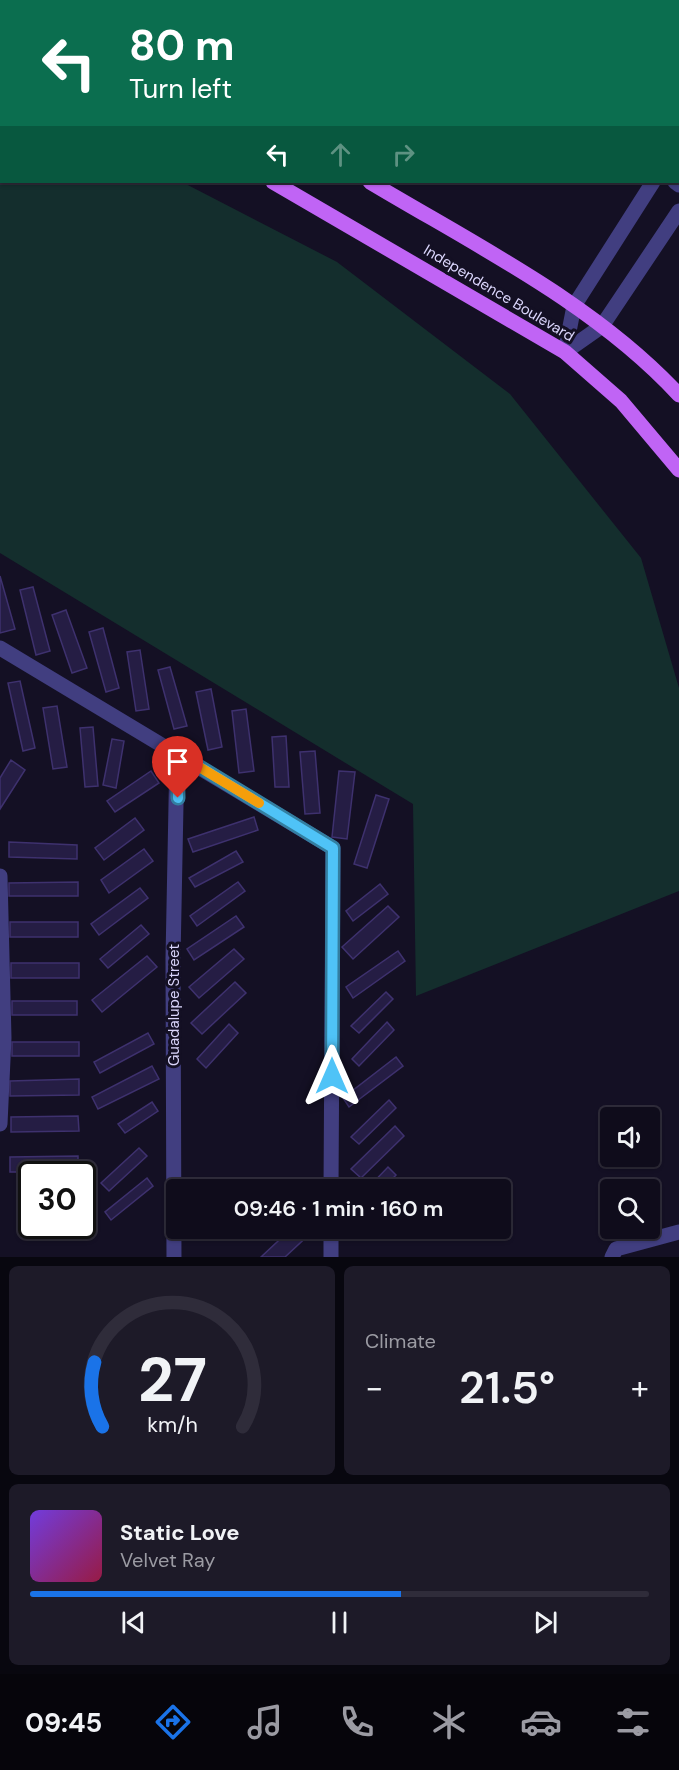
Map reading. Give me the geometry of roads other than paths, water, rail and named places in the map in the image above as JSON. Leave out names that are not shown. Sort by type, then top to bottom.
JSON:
[{"type":"main road","name":"Independence Boulevard","points":[[275,183],[565,352],[621,401],[679,470]]},
{"type":"main road","name":"Independence Boulevard","points":[[372,183],[574,306],[602,326],[662,377],[679,395]]},
{"type":"street","points":[[565,352],[574,306],[652,183]]},
{"type":"street","points":[[565,352],[602,326],[679,212]]},
{"type":"street","points":[[0,648],[333,848],[331,1179]]},
{"type":"street","name":"Guadalupe Street","points":[[174,1257],[173,959],[177,753]]},
{"type":"street","points":[[0,876],[4,1038],[0,1124]]},
{"type":"street","points":[[612,1257],[616,1249],[679,1232]]},
{"type":"street","points":[[331,1239],[331,1257]]}]
